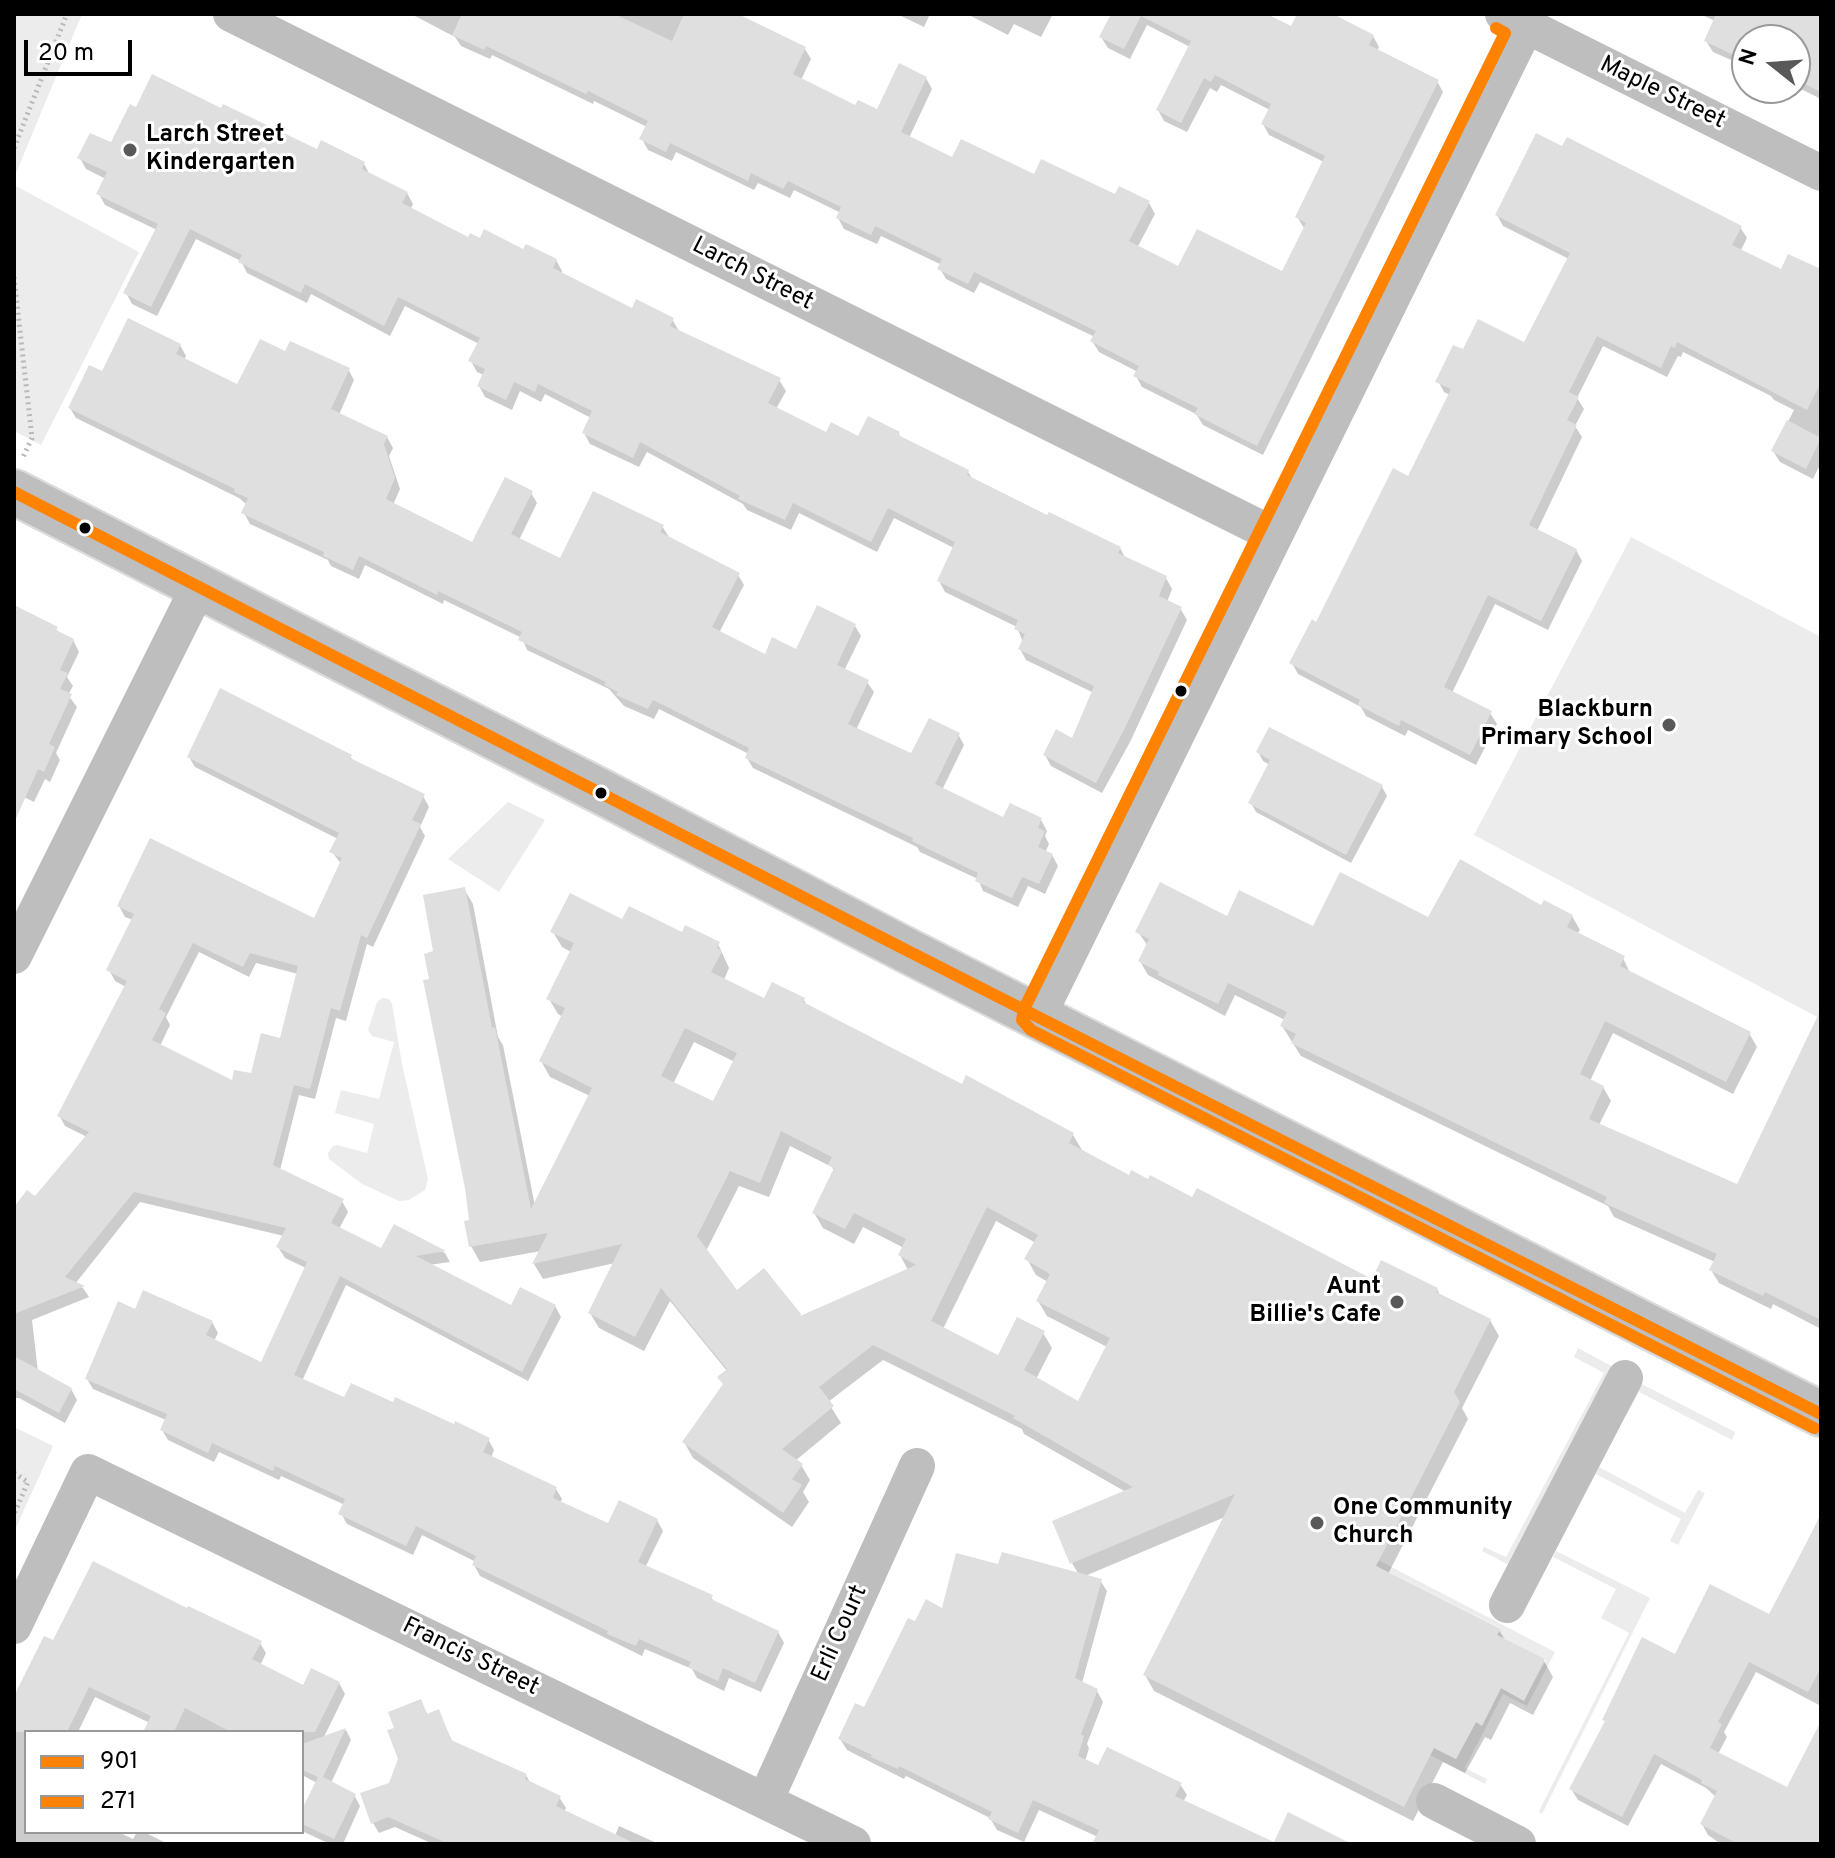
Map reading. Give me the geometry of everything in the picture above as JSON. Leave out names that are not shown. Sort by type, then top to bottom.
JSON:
[{"type":"main road","points":[[17,477],[199,586],[1821,1414]]},
{"type":"street","name":"Larch Street","points":[[231,14],[1274,535]]},
{"type":"street","points":[[1038,1016],[1274,535],[1514,20]]},
{"type":"street","name":"Maple Street","points":[[1514,20],[1821,173]]},
{"type":"street","points":[[14,956],[199,586]]},
{"type":"street","points":[[1507,1605],[1625,1378]]},
{"type":"street","name":"Erli Court","points":[[765,1801],[917,1466]]},
{"type":"street","name":"Francis Street","points":[[14,1626],[88,1472],[853,1844]]},
{"type":"street","points":[[1434,1801],[1518,1844]]},
{"type":"path","points":[[14,148],[67,14]]},
{"type":"path","points":[[14,277],[32,438],[17,477]]},
{"type":"path","points":[[14,1473],[28,1482],[14,1514]]},
{"type":"shaded area","points":[[14,14],[82,14],[14,178]]},
{"type":"shaded area","points":[[14,185],[139,252],[41,445],[14,431]]},
{"type":"shaded area","name":"Blackburn Primary School","points":[[1631,537],[1821,637],[1821,1019],[1474,835]]},
{"type":"shaded area","points":[[508,802],[545,820],[499,892],[448,859]]},
{"type":"shaded area","points":[[382,998],[389,999],[392,1004],[428,1179],[425,1190],[409,1200],[399,1201],[362,1184],[329,1159],[328,1153],[337,1145],[367,1153],[374,1124],[335,1113],[341,1090],[379,1099],[394,1042],[372,1036],[368,1030],[377,1002]]},
{"type":"shaded area","points":[[1578,1348],[1615,1368],[1513,1567],[1482,1551],[1484,1547],[1506,1557],[1604,1373],[1574,1357]]},
{"type":"shaded area","points":[[1632,1379],[1735,1432],[1732,1440],[1639,1392],[1627,1414],[1622,1411]]},
{"type":"shaded area","points":[[14,1427],[53,1446],[14,1532]]},
{"type":"shaded area","points":[[1599,1467],[1685,1513],[1698,1490],[1705,1493],[1678,1545],[1670,1541],[1681,1519],[1596,1474]]},
{"type":"shaded area","points":[[1556,1551],[1650,1598],[1542,1814],[1539,1812],[1541,1807],[1629,1633],[1601,1618],[1616,1589],[1553,1557]]},
{"type":"shaded area","points":[[1376,1559],[1555,1652],[1527,1706],[1503,1694],[1465,1768],[1487,1779],[1485,1784],[1430,1755],[1434,1748],[1456,1759],[1476,1722],[1482,1725],[1501,1688],[1524,1700],[1546,1660],[1497,1635],[1500,1628],[1368,1562]]},
{"type":"building","points":[[462,14],[614,14],[672,41],[684,14],[738,14],[806,47],[793,74],[855,105],[858,100],[877,109],[899,63],[927,77],[901,132],[952,157],[961,139],[1034,174],[1041,159],[1115,194],[1119,186],[1150,201],[1129,241],[1178,266],[1197,229],[1282,271],[1306,223],[1295,217],[1325,156],[1261,124],[1271,104],[1215,75],[1211,82],[1204,78],[1181,123],[1156,110],[1191,41],[1141,16],[1124,49],[1099,37],[1111,14],[1267,14],[1291,26],[1297,14],[1333,14],[1374,35],[1369,45],[1439,80],[1257,446],[1194,414],[1198,408],[1133,376],[1139,366],[1090,341],[1096,331],[974,272],[968,284],[937,269],[942,259],[875,226],[871,235],[836,218],[841,207],[788,181],[783,189],[751,173],[748,181],[670,143],[666,152],[639,139],[648,121],[486,46],[484,50],[452,35]]},
{"type":"building","points":[[1716,14],[1821,14],[1821,92],[1811,87],[1811,24],[1731,24],[1731,54],[1704,41]]},
{"type":"building","points":[[152,74],[221,108],[223,104],[317,149],[321,140],[365,162],[362,169],[408,192],[402,203],[468,237],[470,233],[480,238],[484,229],[523,249],[526,244],[557,259],[553,268],[632,308],[636,299],[674,318],[670,326],[781,378],[768,403],[826,432],[831,422],[858,436],[868,416],[900,432],[898,435],[969,470],[967,475],[1121,547],[1118,553],[1167,576],[1159,596],[1182,607],[1096,783],[1043,755],[1056,729],[1072,738],[1094,686],[1018,649],[1025,634],[1014,629],[1018,620],[937,581],[955,542],[888,508],[871,542],[793,503],[785,520],[738,499],[740,496],[640,442],[633,458],[582,433],[592,411],[538,384],[535,392],[514,382],[506,400],[477,386],[485,369],[468,361],[480,338],[398,297],[384,326],[305,284],[301,293],[238,262],[242,255],[190,229],[151,307],[123,293],[158,224],[96,194],[107,172],[77,158],[90,133],[111,142],[130,104],[136,107]]},
{"type":"building","points":[[1536,133],[1562,146],[1567,137],[1742,226],[1732,245],[1781,269],[1788,254],[1821,269],[1821,382],[1807,410],[1677,342],[1675,348],[1671,346],[1661,368],[1597,336],[1569,392],[1579,397],[1567,420],[1577,425],[1529,525],[1577,549],[1541,621],[1488,595],[1444,687],[1492,711],[1470,755],[1401,720],[1399,726],[1358,705],[1360,700],[1289,663],[1312,619],[1316,622],[1393,468],[1408,476],[1451,389],[1435,382],[1453,345],[1463,349],[1478,319],[1524,342],[1570,253],[1495,215]]},
{"type":"building","points":[[128,318],[181,344],[176,354],[237,384],[260,339],[285,351],[290,341],[350,368],[331,409],[388,436],[384,444],[395,478],[386,499],[472,542],[505,477],[533,491],[511,534],[560,558],[593,491],[664,525],[660,532],[740,573],[712,627],[765,654],[772,637],[796,649],[817,605],[856,624],[837,665],[869,680],[848,724],[911,753],[929,718],[960,733],[935,784],[1003,817],[1010,803],[1042,818],[1038,828],[1045,831],[1038,847],[1053,854],[1039,884],[1022,877],[1012,898],[975,881],[978,873],[912,841],[913,838],[745,758],[749,748],[653,700],[648,709],[616,695],[618,692],[604,685],[606,682],[518,640],[522,632],[438,591],[437,595],[359,556],[353,570],[323,556],[324,552],[241,513],[248,498],[234,492],[235,489],[68,408],[89,365],[102,371]]},
{"type":"building","points":[[1787,420],[1821,438],[1806,469],[1771,451]]},
{"type":"building","points":[[14,605],[58,627],[56,630],[74,639],[60,670],[68,673],[60,689],[72,694],[49,744],[55,747],[44,772],[38,769],[14,823]]},
{"type":"building","points":[[220,688],[352,755],[350,758],[425,794],[412,820],[421,824],[367,938],[361,935],[340,1011],[331,1008],[310,1089],[294,1085],[273,1165],[344,1199],[331,1223],[381,1248],[394,1224],[446,1251],[416,1256],[511,1305],[520,1287],[556,1305],[522,1372],[340,1276],[294,1375],[344,1397],[351,1383],[393,1402],[395,1397],[454,1424],[455,1421],[490,1438],[483,1452],[557,1487],[553,1498],[608,1523],[619,1500],[658,1519],[638,1562],[713,1595],[711,1599],[779,1631],[755,1683],[723,1668],[718,1681],[688,1667],[691,1662],[639,1639],[636,1646],[607,1634],[608,1631],[472,1565],[476,1556],[416,1526],[406,1546],[338,1514],[345,1499],[275,1466],[273,1471],[212,1443],[208,1453],[160,1430],[167,1414],[85,1379],[118,1301],[135,1309],[143,1290],[213,1321],[206,1335],[261,1362],[307,1262],[276,1247],[286,1228],[134,1192],[65,1277],[85,1286],[14,1314],[14,1207],[27,1190],[35,1196],[89,1132],[57,1116],[127,981],[106,970],[134,914],[117,906],[150,838],[314,918],[342,858],[329,852],[339,833],[187,757]],"holes":[[[193,943],[243,967],[250,953],[298,966],[280,1038],[261,1033],[251,1073],[234,1070],[232,1080],[152,1040],[166,1013],[159,1009]]]},
{"type":"building","points":[[1269,727],[1383,785],[1346,855],[1248,803],[1270,760],[1256,752]]},
{"type":"building","points":[[1460,859],[1541,905],[1544,900],[1573,915],[1567,927],[1625,956],[1620,966],[1751,1032],[1726,1082],[1605,1021],[1580,1074],[1604,1086],[1589,1119],[1737,1184],[1821,1009],[1821,1320],[1765,1292],[1763,1296],[1709,1270],[1717,1254],[1604,1203],[1607,1197],[1291,1043],[1296,1034],[1280,1026],[1287,1012],[1228,983],[1218,1004],[1158,975],[1159,972],[1138,961],[1149,939],[1135,932],[1160,882],[1227,916],[1239,890],[1313,926],[1340,872],[1428,917]]},
{"type":"building","points":[[465,887],[531,1209],[592,1088],[539,1061],[565,1008],[546,999],[574,943],[550,932],[570,893],[622,919],[629,906],[682,932],[685,925],[720,942],[717,948],[722,951],[711,972],[764,998],[772,982],[805,998],[803,1002],[962,1084],[966,1075],[1074,1133],[1069,1143],[1129,1175],[1131,1170],[1148,1179],[1150,1175],[1192,1197],[1197,1188],[1372,1279],[1381,1260],[1491,1319],[1454,1392],[1460,1402],[1376,1566],[1501,1629],[1497,1635],[1545,1659],[1524,1701],[1501,1688],[1482,1726],[1476,1722],[1456,1759],[1434,1748],[1404,1807],[1143,1675],[1235,1494],[1070,1564],[1052,1521],[1133,1487],[1013,1418],[1015,1416],[873,1345],[819,1387],[834,1406],[782,1449],[803,1464],[792,1479],[802,1485],[783,1513],[682,1442],[723,1384],[717,1377],[727,1369],[661,1288],[635,1337],[588,1313],[622,1244],[532,1264],[548,1233],[469,1247],[464,1221],[469,1220],[465,1188],[423,980],[429,979],[424,954],[433,951],[423,895]],"holes":[[[685,1028],[737,1053],[713,1101],[661,1076]],[[781,1131],[832,1157],[828,1165],[834,1168],[812,1213],[845,1229],[854,1213],[906,1239],[898,1255],[916,1265],[800,1316],[764,1268],[737,1290],[697,1236],[730,1171],[760,1183]],[[987,1207],[1038,1235],[1024,1259],[1050,1274],[1036,1301],[1110,1338],[1078,1401],[1024,1370],[1045,1331],[1017,1317],[998,1355],[931,1321]]]},
{"type":"building","points":[[14,1356],[72,1388],[59,1413],[14,1389]]},
{"type":"building","points":[[1821,1515],[1821,1668],[1808,1692],[1749,1662],[1718,1722],[1722,1724],[1710,1748],[1787,1787],[1821,1721],[1821,1844],[1738,1844],[1700,1824],[1717,1791],[1654,1754],[1622,1817],[1569,1789],[1605,1721],[1602,1720],[1642,1637],[1675,1654],[1710,1584],[1769,1614]]},
{"type":"building","points":[[1002,1552],[1102,1579],[1075,1678],[1098,1689],[1081,1734],[1084,1736],[1078,1756],[1098,1765],[1107,1747],[1182,1783],[1175,1796],[1274,1842],[1288,1812],[1352,1844],[1092,1844],[1099,1830],[1033,1800],[1018,1833],[988,1819],[992,1812],[838,1739],[855,1703],[864,1707],[908,1618],[915,1621],[926,1599],[942,1608],[956,1553],[998,1564]]},
{"type":"building","points":[[93,1561],[262,1641],[252,1659],[303,1685],[311,1668],[340,1682],[315,1732],[227,1730],[185,1708],[175,1730],[144,1730],[151,1716],[89,1687],[68,1730],[14,1732],[14,1696],[44,1636],[53,1640]]},
{"type":"building","points":[[421,1699],[427,1714],[439,1709],[451,1740],[527,1774],[525,1779],[561,1796],[556,1806],[636,1844],[449,1844],[388,1817],[371,1824],[360,1793],[389,1783],[398,1759],[387,1730],[394,1728],[388,1712]]},
{"type":"building","points":[[346,1728],[323,1777],[356,1794],[334,1839],[304,1825],[304,1805],[318,1777],[304,1771],[304,1743]]},
{"type":"transit line","name":"271","points":[[1496,28],[1505,33],[1024,1009],[1022,1020],[1031,1030],[1814,1428]]},
{"type":"transit line","name":"901","points":[[14,492],[906,950],[1821,1414]]},
{"type":"place","name":"Larch Street Kindergarten","points":[[130,150]]},
{"type":"place","name":"Blackburn Primary School","points":[[1669,725]]},
{"type":"place","name":"Aunt Billie's Cafe","points":[[1397,1302]]},
{"type":"place","name":"One Community Church","points":[[1317,1523]]}]
